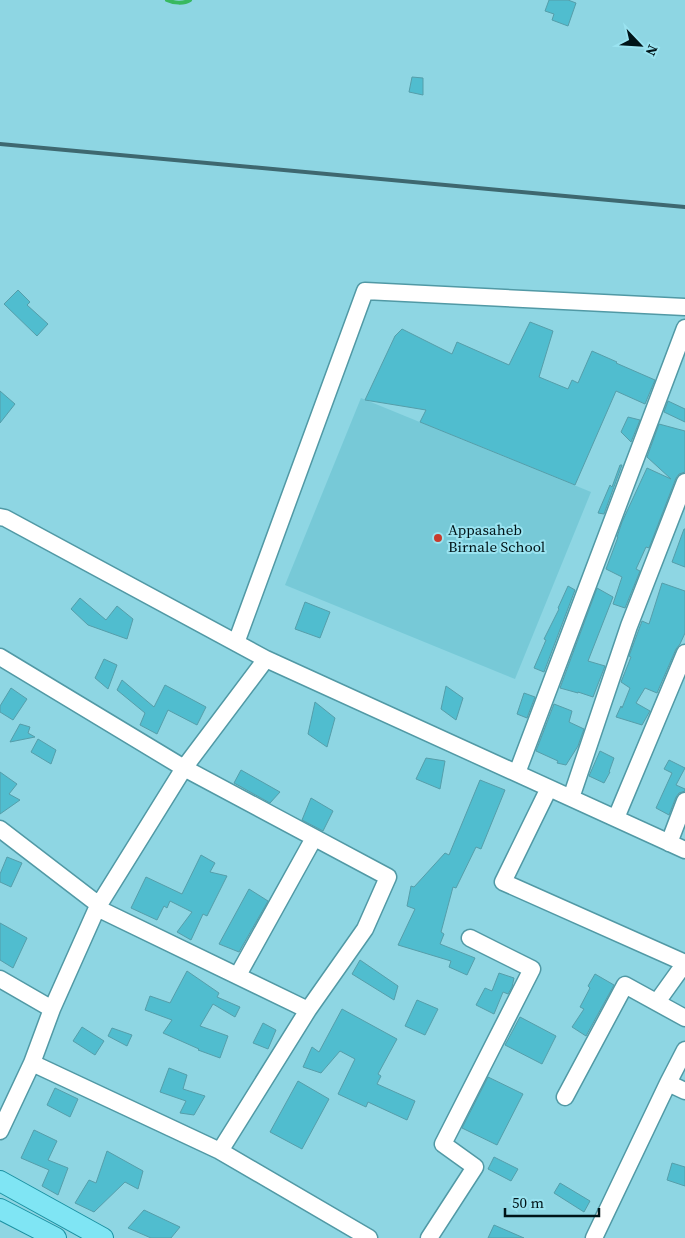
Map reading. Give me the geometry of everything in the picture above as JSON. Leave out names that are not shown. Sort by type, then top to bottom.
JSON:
[{"type":"main road","points":[[0,1181],[103,1238]]},
{"type":"main road","points":[[0,1208],[56,1238]]},
{"type":"street","points":[[236,643],[365,291],[685,308]]},
{"type":"street","points":[[517,773],[685,328]]},
{"type":"street","points":[[571,798],[629,626],[685,482]]},
{"type":"street","points":[[0,517],[266,659],[685,850]]},
{"type":"street","points":[[616,818],[685,653]]},
{"type":"street","points":[[0,657],[184,768],[388,877],[365,929],[308,1010],[220,1152]]},
{"type":"street","points":[[0,1131],[32,1063],[52,1008],[98,906],[184,768],[266,659]]},
{"type":"street","points":[[549,788],[503,882],[685,962],[657,1002]]},
{"type":"street","points":[[669,842],[685,801]]},
{"type":"street","points":[[0,829],[98,906],[308,1010]]},
{"type":"street","points":[[238,975],[314,838]]},
{"type":"street","points":[[429,1238],[475,1166],[443,1144],[532,969],[470,938]]},
{"type":"street","points":[[0,979],[52,1008]]},
{"type":"street","points":[[565,1097],[624,985],[685,1018]]},
{"type":"street","points":[[594,1238],[685,1050]]},
{"type":"street","points":[[32,1063],[220,1152],[369,1238]]},
{"type":"street","points":[[668,1082],[685,1091]]},
{"type":"shaded area","name":"Appasaheb Birnale School","points":[[361,398],[591,492],[515,679],[285,585]]},
{"type":"building","points":[[549,0],[568,0],[576,3],[568,26],[552,20],[554,14],[545,11]]},
{"type":"building","points":[[412,77],[423,78],[423,95],[409,92]]},
{"type":"building","points":[[18,290],[30,302],[27,305],[48,324],[37,336],[4,304]]},
{"type":"building","points":[[530,322],[553,331],[539,377],[568,389],[572,380],[578,383],[592,351],[655,380],[645,404],[616,391],[575,485],[420,422],[426,410],[365,400],[395,336],[402,329],[452,354],[457,342],[509,365]]},
{"type":"building","points":[[0,391],[15,404],[0,423]]},
{"type":"building","points":[[668,401],[685,409],[685,422],[664,412]]},
{"type":"building","points":[[628,417],[640,420],[631,442],[621,432]]},
{"type":"building","points":[[659,424],[685,431],[685,472],[679,474],[676,478],[649,548],[646,547],[636,569],[640,571],[625,608],[613,604],[622,577],[606,569],[622,522],[647,468],[671,479],[647,457]]},
{"type":"building","points":[[620,465],[622,465],[604,514],[598,513],[610,485],[612,487]]},
{"type":"building","points":[[685,529],[685,567],[672,562]]},
{"type":"building","points":[[662,583],[685,591],[685,633],[657,693],[645,688],[636,703],[650,711],[642,725],[616,717],[630,688],[621,682],[631,657],[629,656],[642,621],[649,624]]},
{"type":"building","points":[[568,586],[575,590],[544,672],[534,668],[546,640],[544,639]]},
{"type":"building","points":[[597,588],[613,597],[588,661],[605,666],[593,697],[560,688]]},
{"type":"building","points":[[80,598],[106,620],[117,606],[133,619],[127,639],[88,625],[71,609]]},
{"type":"building","points":[[305,602],[330,612],[320,638],[295,629]]},
{"type":"building","points":[[104,659],[117,665],[108,689],[95,678]]},
{"type":"building","points":[[122,680],[154,707],[165,685],[206,707],[197,725],[168,710],[157,734],[140,725],[145,713],[117,690]]},
{"type":"building","points":[[446,686],[463,698],[456,720],[441,709]]},
{"type":"building","points":[[11,688],[27,699],[13,720],[0,712],[0,706]]},
{"type":"building","points":[[524,693],[535,697],[527,718],[517,714]]},
{"type":"building","points":[[315,702],[335,718],[327,747],[308,734]]},
{"type":"building","points":[[554,704],[572,711],[569,722],[584,729],[578,746],[566,765],[557,763],[558,761],[536,751]]},
{"type":"building","points":[[20,724],[30,727],[28,733],[35,737],[10,742]]},
{"type":"building","points":[[38,739],[56,750],[51,764],[31,752]]},
{"type":"building","points":[[600,751],[614,758],[604,783],[589,776]]},
{"type":"building","points":[[426,758],[445,761],[440,789],[416,779]]},
{"type":"building","points":[[669,760],[685,768],[676,785],[685,789],[685,791],[679,793],[676,797],[669,815],[656,808],[672,773],[664,769]]},
{"type":"building","points":[[241,770],[280,792],[270,803],[234,783]]},
{"type":"building","points":[[0,772],[17,784],[9,794],[20,800],[0,814]]},
{"type":"building","points":[[480,780],[505,790],[481,849],[476,847],[456,888],[453,887],[441,932],[444,934],[440,944],[475,958],[467,975],[449,967],[451,961],[398,945],[415,909],[407,906],[411,886],[414,887],[445,853],[449,855]]},
{"type":"building","points":[[311,798],[333,811],[323,831],[302,820]]},
{"type":"building","points":[[201,855],[215,863],[210,872],[227,876],[207,916],[203,914],[191,940],[177,932],[192,912],[170,901],[167,908],[164,906],[157,920],[131,908],[146,877],[182,894]]},
{"type":"building","points":[[7,857],[22,863],[11,887],[0,882],[0,874]]},
{"type":"building","points":[[249,889],[268,901],[239,952],[219,944]]},
{"type":"building","points":[[0,923],[27,938],[13,968],[0,960]]},
{"type":"building","points":[[360,960],[398,986],[394,1000],[352,974]]},
{"type":"building","points":[[187,971],[219,993],[217,997],[240,1007],[235,1017],[213,1004],[200,1026],[228,1036],[220,1058],[198,1050],[163,1033],[172,1020],[145,1010],[150,996],[170,1003]]},
{"type":"building","points":[[499,973],[514,978],[508,994],[503,992],[494,1014],[476,1005],[485,988],[492,991]]},
{"type":"building","points":[[595,974],[614,985],[586,1036],[572,1027],[584,1009],[580,1007]]},
{"type":"building","points":[[417,1000],[438,1009],[425,1035],[405,1026]]},
{"type":"building","points":[[342,1009],[397,1039],[378,1074],[381,1076],[377,1084],[415,1101],[407,1120],[368,1102],[366,1107],[338,1094],[355,1059],[340,1051],[321,1073],[303,1067],[312,1047],[319,1052]]},
{"type":"building","points":[[520,1017],[556,1036],[542,1064],[505,1045]]},
{"type":"building","points":[[263,1023],[276,1030],[268,1049],[253,1043]]},
{"type":"building","points":[[82,1027],[104,1041],[95,1055],[73,1041]]},
{"type":"building","points":[[112,1028],[132,1035],[127,1046],[108,1036]]},
{"type":"building","points":[[169,1068],[187,1075],[183,1089],[205,1096],[194,1115],[180,1113],[186,1101],[160,1092]]},
{"type":"building","points":[[488,1077],[523,1094],[497,1145],[462,1128]]},
{"type":"building","points":[[298,1081],[329,1099],[302,1149],[270,1132]]},
{"type":"building","points":[[55,1088],[78,1099],[70,1117],[47,1105]]},
{"type":"building","points":[[34,1130],[57,1141],[48,1160],[68,1168],[58,1195],[42,1186],[49,1170],[21,1158]]},
{"type":"building","points":[[107,1151],[143,1171],[138,1189],[125,1182],[94,1212],[75,1203],[89,1180],[96,1183]]},
{"type":"building","points":[[494,1157],[518,1169],[511,1181],[488,1169]]},
{"type":"building","points":[[672,1163],[685,1167],[685,1186],[667,1180]]},
{"type":"building","points":[[560,1183],[590,1201],[584,1212],[554,1193]]},
{"type":"building","points":[[144,1210],[180,1227],[171,1238],[151,1238],[128,1228]]},
{"type":"building","points":[[494,1225],[524,1238],[488,1238]]},
{"type":"waterway","points":[[167,0],[178,3],[190,0]]},
{"type":"railway","points":[[0,144],[685,207]]},
{"type":"place","name":"Appasaheb Birnale School","points":[[438,538]]}]
